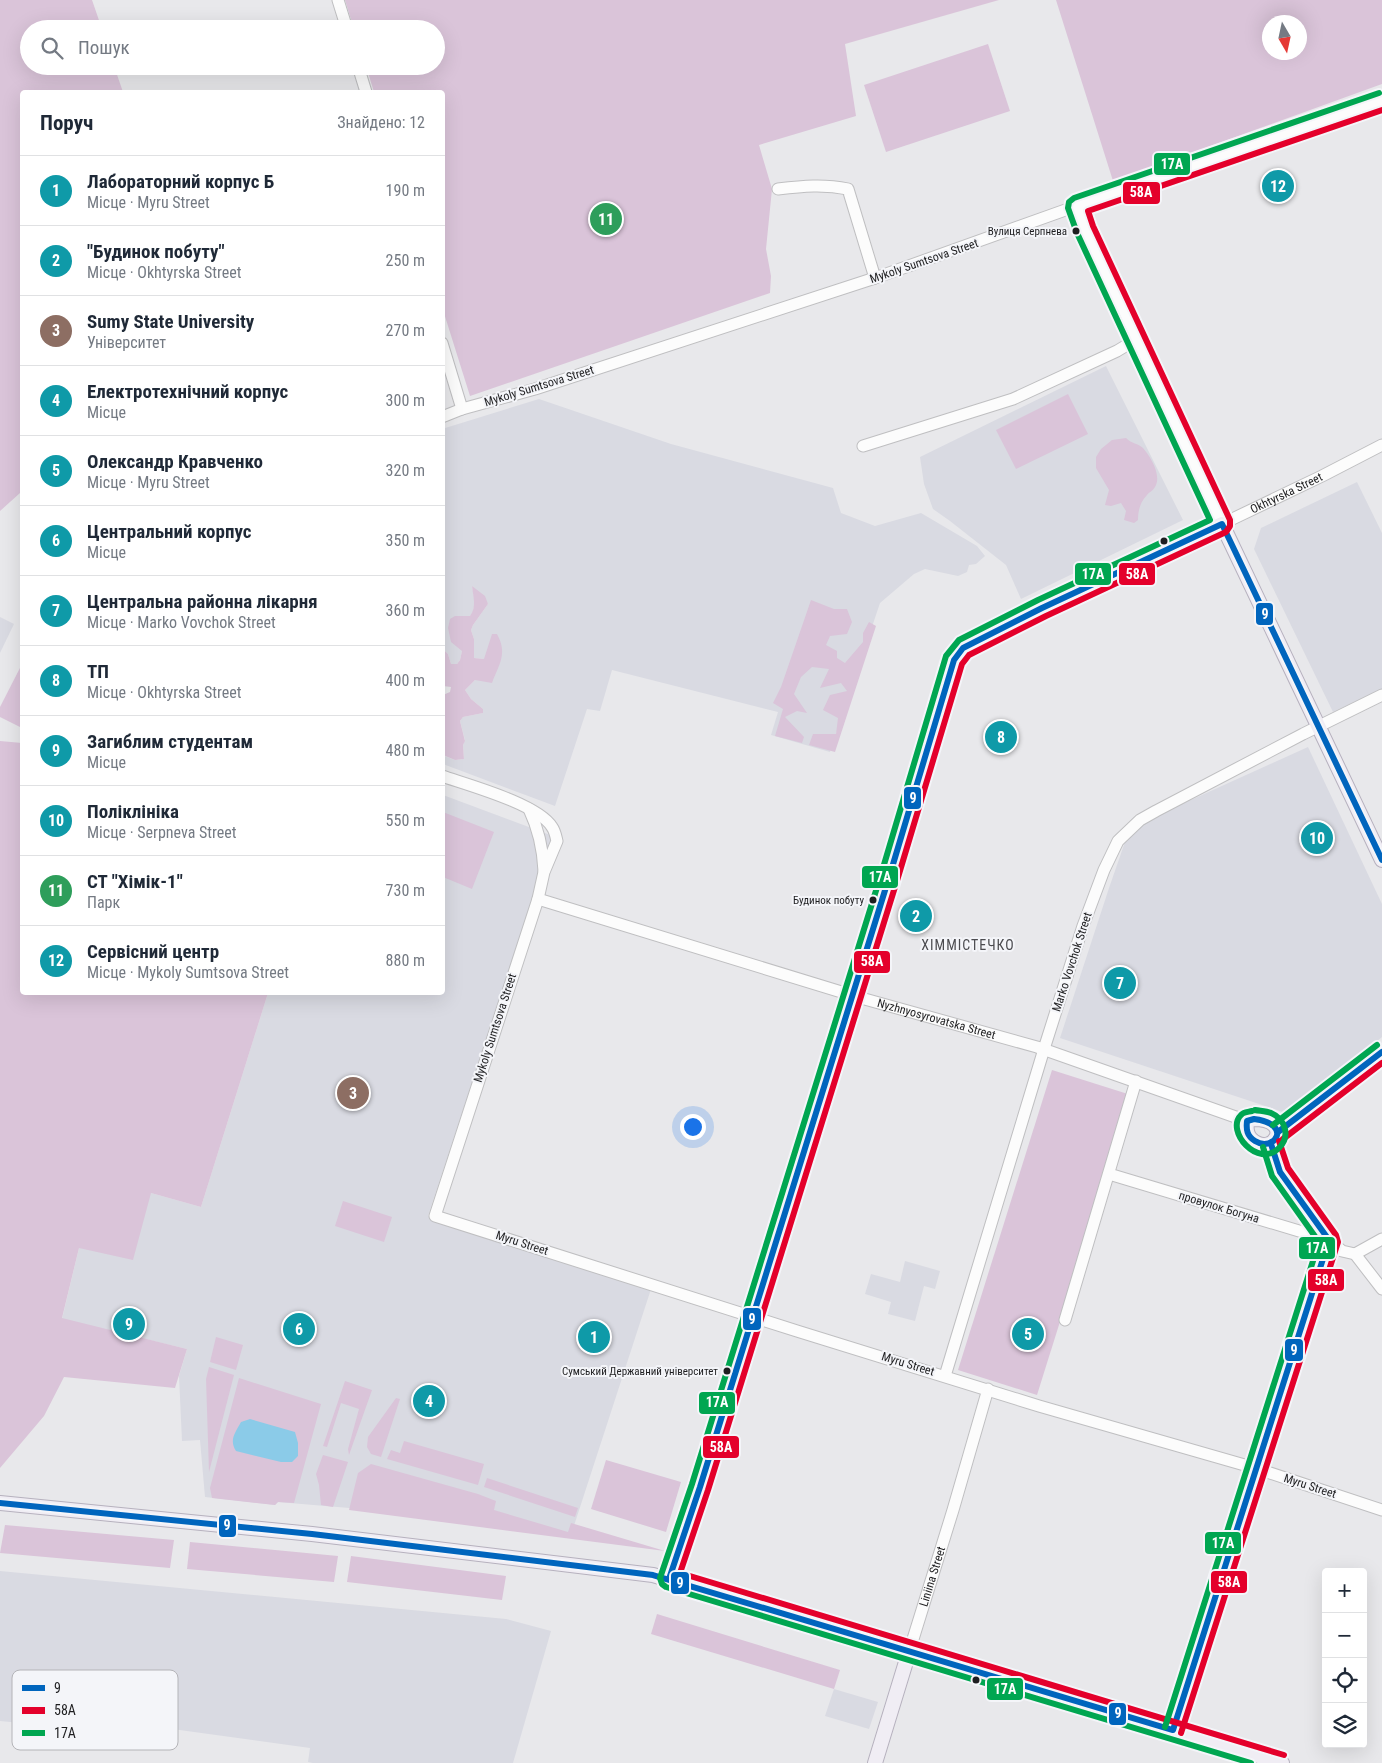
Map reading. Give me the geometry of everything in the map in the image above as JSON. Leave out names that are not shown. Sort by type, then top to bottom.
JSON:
[{"type":"main road","points":[[1222,524],[1382,860]]},
{"type":"main road","name":"Okhtyrska Street","points":[[669,1579],[700,1487],[954,660],[963,648],[1222,524]]},
{"type":"main road","points":[[1247,1121],[1247,1132],[1250,1138],[1262,1145],[1271,1144],[1276,1140],[1278,1132],[1382,1052]]},
{"type":"main road","name":"Nyzhnyosyrovatska Street","points":[[1247,1121],[1254,1118],[1271,1122],[1277,1126],[1278,1132]]},
{"type":"main road","points":[[1173,1730],[1329,1240],[1280,1172],[1271,1144]]},
{"type":"main road","points":[[0,1503],[312,1534],[525,1558],[653,1575],[1282,1763]]},
{"type":"main road","name":"Liniina Street","points":[[874,1763],[909,1652]]},
{"type":"street","points":[[338,0],[344,20]]},
{"type":"street","points":[[361,75],[365,90]]},
{"type":"street","name":"Mykoly Sumtsova Street","points":[[445,416],[462,409],[535,389],[875,278],[1382,101]]},
{"type":"street","points":[[778,190],[808,185],[831,185],[848,189],[875,278]]},
{"type":"street","points":[[1077,206],[1084,229],[1222,524]]},
{"type":"street","points":[[863,446],[1013,399],[1117,351],[1137,339]]},
{"type":"street","points":[[445,353],[462,409]]},
{"type":"street","name":"Okhtyrska Street","points":[[1222,524],[1322,476],[1382,444]]},
{"type":"street","name":"Marko Vovchok Street","points":[[945,1376],[1083,926],[1104,870],[1118,840],[1140,820],[1156,811],[1382,695]]},
{"type":"street","points":[[445,777],[498,794],[528,808],[535,822],[543,856],[544,872]]},
{"type":"street","name":"Mykoly Sumtsova Street","points":[[435,1216],[538,899],[544,872],[558,841],[552,826],[543,817],[528,808]]},
{"type":"street","name":"Nyzhnyosyrovatska Street","points":[[538,899],[852,995],[1044,1049],[1247,1121]]},
{"type":"street","points":[[1065,1320],[1136,1081]]},
{"type":"street","name":"провулок Богуна","points":[[1109,1174],[1329,1240]]},
{"type":"street","name":"Myru Street","points":[[435,1216],[945,1376],[1255,1468],[1382,1510]]},
{"type":"street","points":[[1355,1254],[1382,1239]]},
{"type":"street","points":[[1329,1240],[1342,1251],[1355,1254],[1382,1289]]},
{"type":"street","name":"Liniina Street","points":[[909,1652],[988,1389]]},
{"type":"shaded area","points":[[0,0],[92,0],[99,20],[20,20],[20,75],[117,75],[122,90],[20,90],[20,493],[0,511]]},
{"type":"shaded area","points":[[345,0],[999,0],[845,44],[856,116],[759,145],[772,189],[766,249],[771,276],[770,293],[470,396],[445,316],[445,90],[373,90],[369,75],[445,75],[445,20],[351,20]]},
{"type":"shaded area","points":[[1056,0],[1382,0],[1382,84],[1113,181]]},
{"type":"shaded area","points":[[988,44],[1010,111],[886,152],[864,85]]},
{"type":"shaded area","points":[[1106,366],[1183,520],[1021,599],[1006,565],[933,509],[924,484],[920,457]]},
{"type":"shaded area","points":[[1068,394],[1088,434],[1016,469],[996,430]]},
{"type":"shaded area","points":[[539,399],[671,444],[833,488],[841,513],[875,526],[921,513],[977,546],[985,556],[976,564],[969,565],[967,572],[958,576],[925,569],[914,574],[880,603],[830,752],[771,735],[778,712],[612,670],[600,711],[587,709],[555,806],[445,765],[445,756],[455,760],[464,759],[463,745],[465,740],[460,721],[463,717],[483,713],[483,709],[471,699],[465,690],[475,680],[484,659],[474,658],[474,639],[471,630],[488,604],[472,586],[475,602],[473,612],[470,616],[455,616],[462,651],[457,664],[451,664],[445,651],[445,428]]},
{"type":"shaded area","points":[[1126,438],[1141,446],[1146,452],[1155,467],[1157,478],[1154,488],[1141,504],[1138,520],[1134,523],[1124,520],[1126,511],[1121,503],[1111,506],[1105,505],[1109,490],[1096,468],[1096,457],[1101,449],[1112,440]]},
{"type":"shaded area","points":[[1357,482],[1382,533],[1382,689],[1333,712],[1254,549],[1261,528]]},
{"type":"shaded area","points":[[472,586],[485,596],[488,604],[471,630],[474,639],[474,658],[484,659],[492,634],[497,634],[502,647],[502,653],[500,664],[492,683],[475,680],[465,690],[471,699],[483,709],[483,713],[463,717],[460,721],[465,741],[463,745],[464,759],[455,760],[445,756],[445,694],[450,692],[451,687],[445,686],[445,651],[451,664],[457,664],[462,651],[451,642],[448,628],[450,619],[455,616],[470,616],[474,601]]},
{"type":"shaded area","points":[[811,600],[834,609],[847,609],[852,622],[847,634],[830,636],[826,645],[837,651],[837,658],[845,663],[863,642],[863,633],[869,622],[876,626],[835,752],[809,745],[813,734],[836,734],[838,718],[823,710],[830,695],[847,691],[841,683],[820,688],[829,669],[812,667],[801,677],[794,694],[807,713],[797,711],[785,717],[804,737],[802,743],[775,736],[783,709],[773,703],[781,687]]},
{"type":"shaded area","points":[[0,617],[14,624],[0,653]]},
{"type":"shaded area","points":[[20,668],[20,727],[0,717],[0,707]]},
{"type":"shaded area","points":[[0,741],[20,743],[20,995],[267,995],[201,1207],[151,1193],[133,1260],[79,1248],[62,1318],[187,1349],[175,1388],[64,1377],[44,1416],[0,1468]]},
{"type":"shaded area","points":[[1308,747],[1382,904],[1382,1037],[1289,1114],[1060,1038],[1125,842],[1140,827],[1171,809]]},
{"type":"shaded area","points":[[445,796],[553,836],[428,1216],[651,1289],[570,1538],[373,1510],[278,1502],[275,1505],[205,1497],[200,1440],[182,1441],[179,1376],[187,1349],[62,1319],[79,1248],[151,1193],[201,1207],[267,995],[445,995]]},
{"type":"shaded area","points":[[445,813],[494,832],[472,889],[445,878]]},
{"type":"shaded area","points":[[1052,1070],[1131,1095],[1037,1395],[958,1370]]},
{"type":"shaded area","points":[[343,1201],[392,1217],[384,1242],[335,1226]]},
{"type":"shaded area","points":[[905,1261],[940,1271],[935,1289],[924,1286],[915,1321],[888,1314],[891,1302],[865,1294],[871,1274],[900,1282]]},
{"type":"shaded area","points":[[216,1337],[243,1345],[236,1370],[210,1362]]},
{"type":"shaded area","points":[[209,1367],[234,1375],[209,1472],[206,1379]]},
{"type":"shaded area","points":[[239,1378],[321,1404],[294,1503],[278,1502],[275,1505],[212,1498],[210,1488]]},
{"type":"shaded area","points":[[345,1381],[372,1390],[349,1455],[348,1449],[359,1409],[341,1403],[327,1447],[323,1446]]},
{"type":"shaded area","points":[[396,1398],[400,1399],[381,1457],[371,1454],[367,1447],[368,1437]]},
{"type":"shaded area","points":[[404,1441],[484,1464],[478,1485],[387,1459],[391,1450],[400,1453]]},
{"type":"shaded area","points":[[323,1455],[348,1462],[333,1507],[321,1505],[316,1474]]},
{"type":"shaded area","points":[[606,1460],[681,1482],[666,1532],[591,1509]]},
{"type":"shaded area","points":[[371,1464],[478,1494],[496,1501],[494,1510],[568,1532],[571,1523],[665,1551],[349,1510],[358,1473]]},
{"type":"shaded area","points":[[487,1478],[578,1508],[575,1517],[484,1487]]},
{"type":"shaded area","points":[[5,1525],[174,1540],[170,1568],[0,1553]]},
{"type":"shaded area","points":[[190,1542],[338,1556],[334,1582],[187,1569]]},
{"type":"shaded area","points":[[351,1556],[506,1576],[502,1600],[347,1582]]},
{"type":"shaded area","points":[[0,1571],[506,1619],[551,1631],[513,1763],[313,1763],[308,1762],[310,1748],[178,1730],[178,1670],[12,1670],[12,1722],[0,1721]]},
{"type":"shaded area","points":[[657,1614],[840,1670],[834,1689],[651,1634]]},
{"type":"shaded area","points":[[834,1689],[878,1702],[869,1729],[825,1716]]},
{"type":"water","points":[[250,1419],[295,1432],[298,1443],[298,1456],[292,1462],[281,1462],[236,1451],[233,1443],[235,1433],[241,1422]]},
{"type":"transit line","name":"17А","points":[[1251,1763],[666,1587],[662,1584],[660,1578],[692,1484],[883,868],[946,656],[959,640],[1038,600],[1210,520],[1077,233],[1068,208],[1069,202],[1074,198],[1379,93]]},
{"type":"transit line","name":"58А","points":[[1284,1755],[680,1573],[708,1490],[899,874],[962,664],[969,655],[1046,616],[1226,532],[1230,526],[1230,520],[1093,226],[1088,211],[1382,110]]},
{"type":"transit line","name":"9","points":[[669,1579],[700,1487],[891,871],[954,660],[963,648],[1042,608],[1222,524],[1382,860]]},
{"type":"transit line","name":"17А","points":[[1273,1125],[1377,1045]]},
{"type":"transit line","name":"9","points":[[1278,1132],[1382,1052]]},
{"type":"transit line","name":"58А","points":[[1283,1139],[1382,1063]]},
{"type":"transit line","name":"17А","points":[[1252,1111],[1242,1114],[1237,1122],[1240,1138],[1254,1151],[1262,1154],[1271,1153],[1283,1143],[1285,1128],[1276,1116],[1269,1112],[1255,1110]]},
{"type":"transit line","name":"9","points":[[1254,1119],[1274,1126],[1277,1131],[1274,1141],[1262,1144],[1250,1137],[1247,1130],[1247,1121],[1254,1119]]},
{"type":"transit line","name":"58А","points":[[1181,1733],[1338,1242],[1336,1235],[1288,1168],[1279,1141]]},
{"type":"transit line","name":"9","points":[[0,1503],[312,1534],[653,1575],[1173,1730],[1329,1240],[1280,1172],[1271,1144]]},
{"type":"transit line","name":"17А","points":[[1165,1727],[1319,1242],[1272,1176],[1263,1147]]},
{"type":"place","name":"Сервісний центр","points":[[1278,186]]},
{"type":"place","name":"СТ \"Хімік-1\"","points":[[606,219]]},
{"type":"place","name":"Вулиця Серпнева","points":[[1076,231]]},
{"type":"place","name":"ТП","points":[[1001,737]]},
{"type":"place","name":"Поліклініка","points":[[1317,838]]},
{"type":"place","name":"Будинок побуту","points":[[873,900]]},
{"type":"place","name":"\"Будинок побуту\"","points":[[916,916]]},
{"type":"place","name":"Центральна районна лікарня","points":[[1120,983]]},
{"type":"place","name":"Sumy State University","points":[[353,1093]]},
{"type":"place","name":"Загиблим студентам","points":[[129,1324]]},
{"type":"place","name":"Центральний корпус","points":[[299,1329]]},
{"type":"place","name":"Олександр Кравченко","points":[[1028,1334]]},
{"type":"place","name":"Лабораторний корпус Б","points":[[594,1337]]},
{"type":"place","name":"Сумський Державний університет","points":[[727,1371]]},
{"type":"place","name":"Електротехнічний корпус","points":[[429,1401]]},
{"type":"district","name":"ХІММІСТЕЧКО","points":[[968,945]]}]
